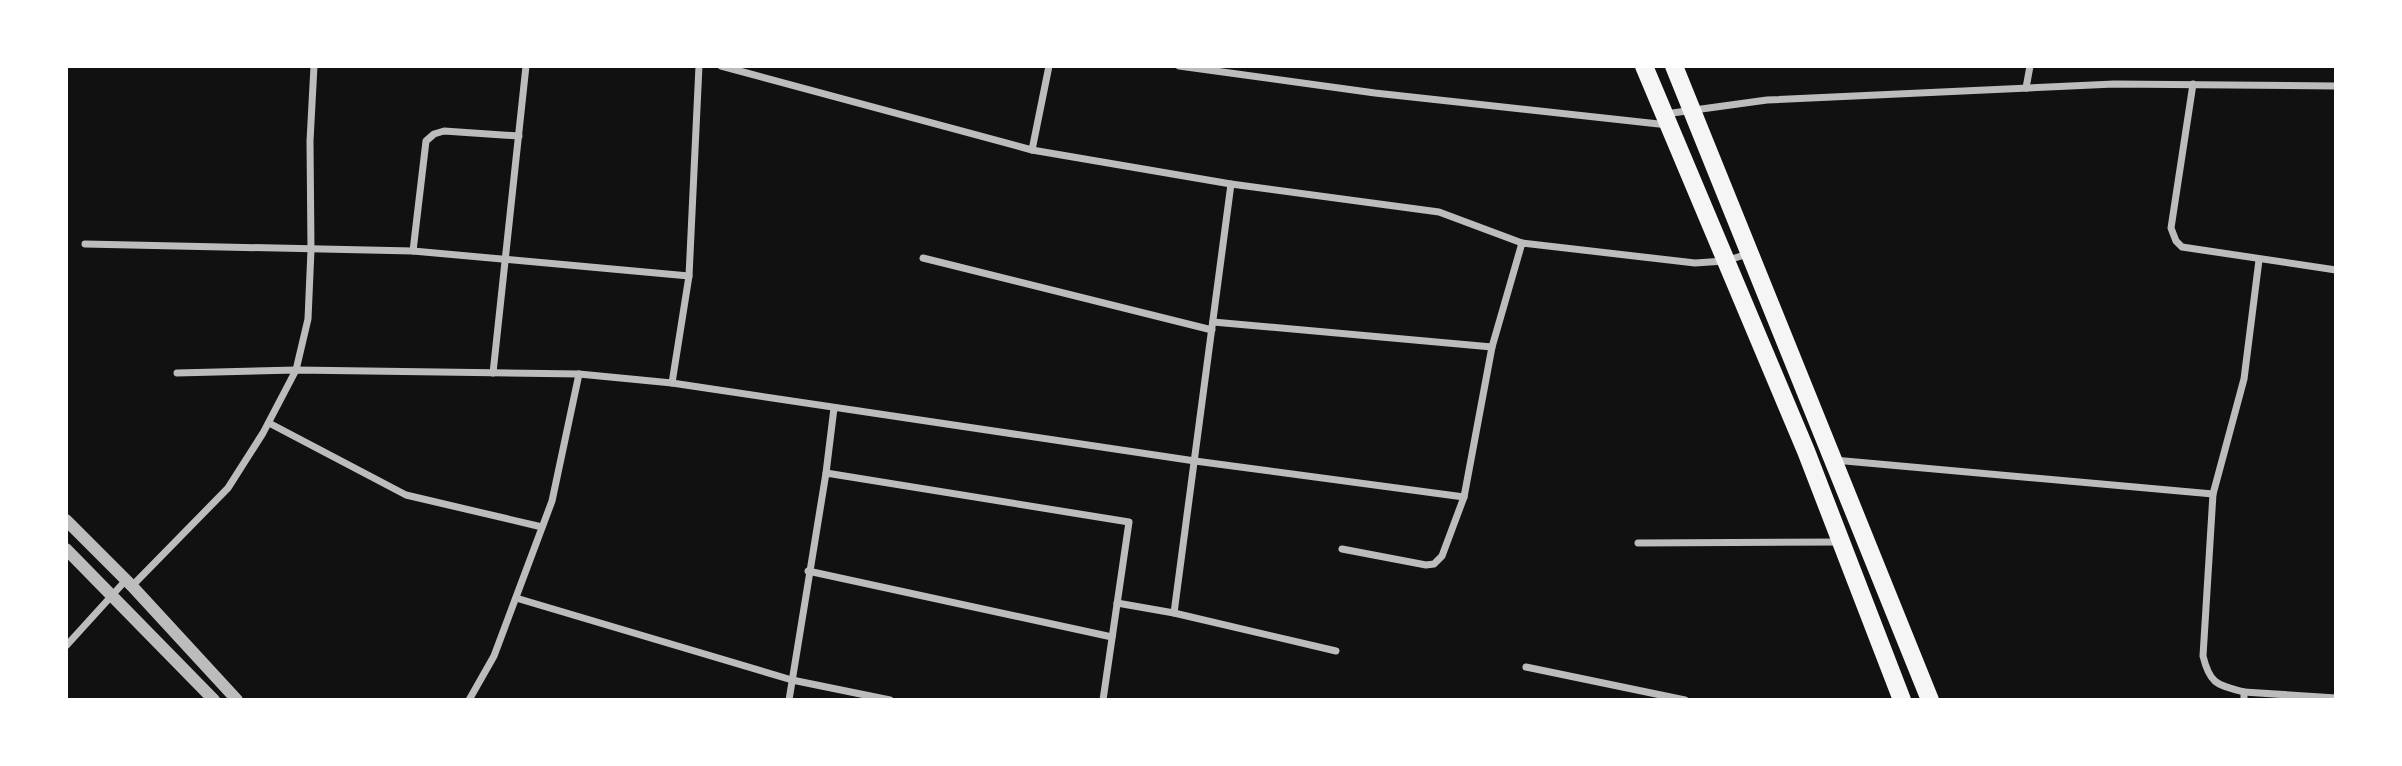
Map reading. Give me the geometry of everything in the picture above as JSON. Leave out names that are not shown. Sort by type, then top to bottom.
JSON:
[{"type":"main road","points":[[1644,66],[1806,451],[1902,699]]},
{"type":"main road","points":[[1674,66],[1930,699]]},
{"type":"street","points":[[66,646],[113,595],[129,583],[228,488],[269,423],[296,370],[308,319],[311,250],[310,141],[314,66]]},
{"type":"street","points":[[493,373],[526,66]]},
{"type":"street","points":[[672,383],[689,276],[699,66]]},
{"type":"street","points":[[721,66],[1032,150],[1231,184],[1439,212],[1522,243],[1695,263],[1725,261],[1751,253]]},
{"type":"street","points":[[1032,150],[1049,66]]},
{"type":"street","points":[[1179,66],[1374,93],[1666,120],[1691,110],[1767,100],[2193,83],[2336,86]]},
{"type":"street","points":[[2026,88],[2030,66]]},
{"type":"street","points":[[2193,83],[2172,234],[2182,247],[2336,270]]},
{"type":"street","points":[[413,251],[426,141],[434,134],[444,131],[519,135]]},
{"type":"street","points":[[1174,613],[1231,184]]},
{"type":"street","points":[[85,243],[413,251],[689,276]]},
{"type":"street","points":[[1342,549],[1426,565],[1434,564],[1442,556],[1464,497],[1492,347],[1522,243]]},
{"type":"street","points":[[923,258],[1213,326],[1492,347]]},
{"type":"street","points":[[2259,260],[2244,379],[2213,494],[2203,656],[2210,677],[2216,684],[2244,696],[2336,698]]},
{"type":"street","points":[[177,373],[296,370],[579,374],[672,383],[1195,461],[1464,497]]},
{"type":"street","points":[[469,699],[494,656],[552,501],[579,374]]},
{"type":"street","points":[[789,699],[834,408]]},
{"type":"street","points":[[269,423],[406,495],[542,527]]},
{"type":"street","points":[[1834,460],[2213,494]]},
{"type":"street","points":[[826,473],[1129,522],[1103,699]]},
{"type":"street","points":[[66,520],[237,699]]},
{"type":"street","points":[[1638,543],[1841,542]]},
{"type":"street","points":[[66,549],[214,699]]},
{"type":"street","points":[[808,571],[1112,637]]},
{"type":"street","points":[[516,598],[792,680],[890,699]]},
{"type":"street","points":[[1117,603],[1174,613],[1336,651]]},
{"type":"street","points":[[1526,667],[1685,699]]}]
